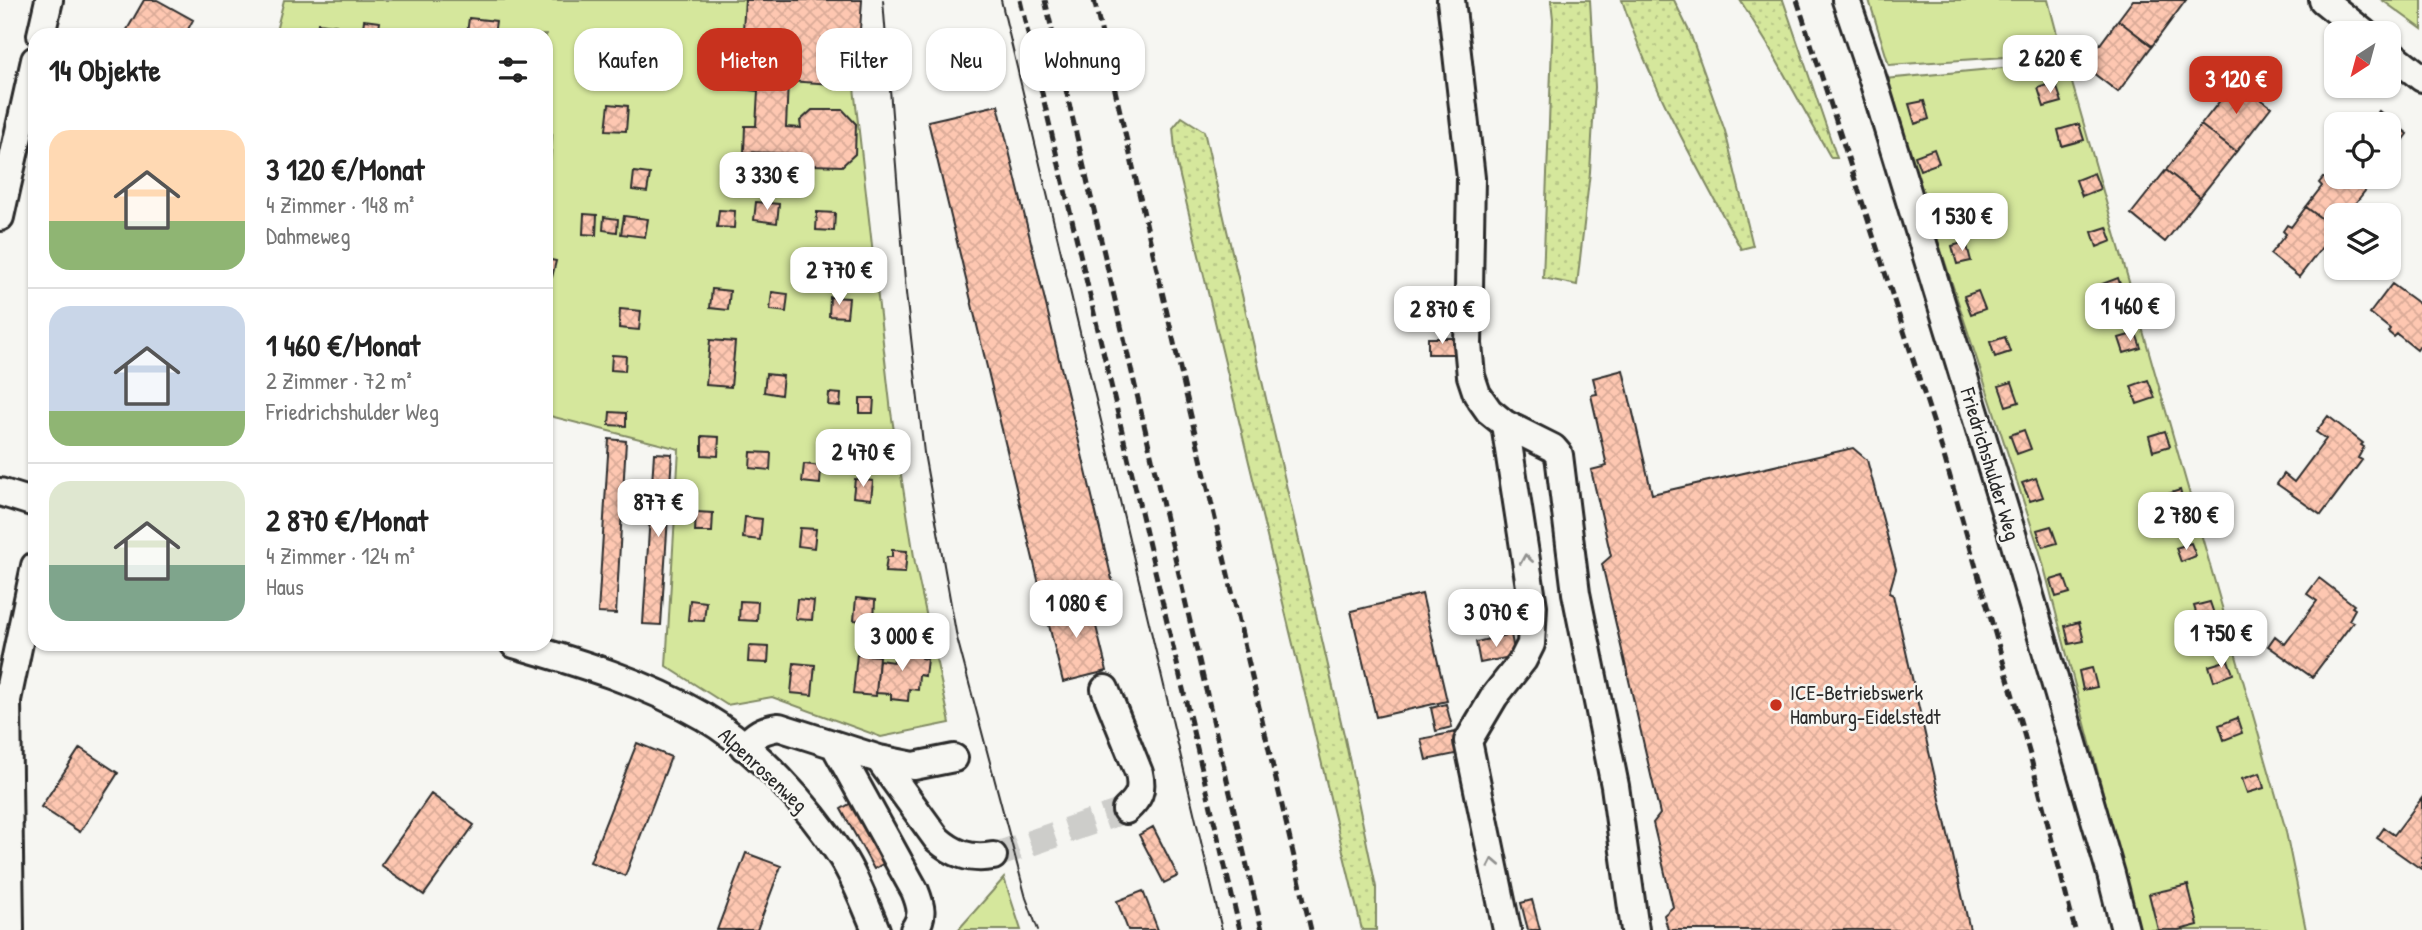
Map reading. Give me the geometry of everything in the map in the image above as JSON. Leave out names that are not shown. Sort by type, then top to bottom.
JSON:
[{"type":"street","points":[[42,28],[48,0]]},
{"type":"street","points":[[1451,0],[1471,178],[1468,344],[1471,376],[1477,394],[1489,411],[1505,424],[1553,448],[1559,455],[1576,593],[1615,786],[1635,930]]},
{"type":"street","name":"Friedrichshulder Weg","points":[[1846,0],[2012,534],[2112,874],[2125,930]]},
{"type":"street","points":[[2323,0],[2349,21]]},
{"type":"street","points":[[2343,0],[2355,21]]},
{"type":"street","points":[[2401,61],[2422,78]]},
{"type":"street","points":[[0,218],[28,92]]},
{"type":"street","points":[[1505,424],[1533,606],[1531,644],[1523,660],[1494,697],[1468,741],[1507,930]]},
{"type":"street","points":[[0,492],[28,501]]},
{"type":"street","points":[[10,930],[4,699],[28,596]]},
{"type":"street","name":"Alpenrosenweg","points":[[538,651],[626,679],[705,718],[744,747],[813,817],[843,859],[876,930]]},
{"type":"street","points":[[1105,689],[1142,786],[1139,798],[1126,810]]},
{"type":"street","points":[[744,747],[754,736],[766,729],[779,727],[879,759],[914,766],[954,758]]},
{"type":"street","points":[[835,746],[915,891],[921,906],[921,918],[914,930]]},
{"type":"street","points":[[879,759],[937,839],[948,849],[979,859],[993,856]]},
{"type":"green space","points":[[284,0],[844,0],[847,28],[816,28],[816,91],[854,91],[891,412],[915,563],[950,723],[881,737],[772,697],[727,705],[666,666],[679,449],[553,417],[553,28],[277,28]]},
{"type":"green space","points":[[1551,0],[1590,0],[1595,87],[1590,172],[1577,285],[1543,278],[1553,19]]},
{"type":"green space","points":[[1622,0],[1674,0],[1690,33],[1725,131],[1753,246],[1741,249],[1692,158],[1647,65]]},
{"type":"green space","points":[[1740,0],[1783,0],[1837,158],[1831,158]]},
{"type":"green space","points":[[1869,0],[2048,0],[2062,53],[1889,65]]},
{"type":"green space","points":[[2382,0],[2422,0],[2422,29]]},
{"type":"green space","points":[[2066,62],[2285,827],[2306,930],[2139,930],[2040,552],[1885,79]]},
{"type":"green space","points":[[1182,117],[1204,131],[1345,739],[1376,887],[1376,930],[1362,930],[1176,160],[1173,128]]},
{"type":"green space","points":[[1004,878],[1021,930],[958,930]]},
{"type":"building","points":[[144,0],[157,0],[193,20],[189,28],[128,28]]},
{"type":"building","points":[[745,0],[862,0],[860,28],[816,28],[816,83],[802,82],[802,28],[743,28]]},
{"type":"building","points":[[2133,0],[2186,0],[2152,46],[2118,20]]},
{"type":"building","points":[[469,18],[496,21],[495,28],[468,28]]},
{"type":"building","points":[[364,20],[380,22],[379,28],[363,28]]},
{"type":"building","points":[[2118,20],[2152,46],[2118,92],[2084,66]]},
{"type":"building","points":[[318,23],[336,25],[335,28],[317,28]]},
{"type":"building","points":[[2236,80],[2271,107],[2236,152],[2201,125]]},
{"type":"building","points":[[2055,82],[2062,102],[2044,107],[2038,88]]},
{"type":"building","points":[[758,91],[788,91],[786,127],[801,128],[800,121],[812,110],[843,110],[856,124],[855,154],[842,166],[812,165],[801,154],[744,152],[745,126],[756,126]]},
{"type":"building","points":[[1924,101],[1929,119],[1915,124],[1909,104]]},
{"type":"building","points":[[609,104],[628,106],[626,131],[606,130]]},
{"type":"building","points":[[998,105],[1115,592],[1045,609],[928,121]]},
{"type":"building","points":[[2079,124],[2084,140],[2062,146],[2058,130]]},
{"type":"building","points":[[2201,125],[2236,152],[2200,197],[2166,170]]},
{"type":"building","points":[[2401,128],[2408,134],[2401,144]]},
{"type":"building","points":[[1934,149],[1939,163],[1920,170],[1915,156]]},
{"type":"building","points":[[2166,170],[2200,197],[2165,242],[2131,214]]},
{"type":"building","points":[[634,172],[650,174],[647,192],[632,190]]},
{"type":"building","points":[[2094,173],[2100,189],[2082,196],[2076,180]]},
{"type":"building","points":[[2323,178],[2324,189],[2366,189],[2355,203],[2324,203],[2324,220],[2306,207],[2322,186],[2319,183]]},
{"type":"building","points":[[1947,195],[1955,213],[1941,219],[1934,200]]},
{"type":"building","points":[[756,202],[779,204],[777,223],[754,220]]},
{"type":"building","points":[[2306,207],[2324,220],[2324,245],[2299,277],[2270,254],[2286,234],[2283,231],[2287,225],[2291,227]]},
{"type":"building","points":[[719,210],[735,211],[734,228],[717,227]]},
{"type":"building","points":[[817,212],[835,213],[834,231],[816,230]]},
{"type":"building","points":[[584,214],[597,215],[596,235],[583,234]]},
{"type":"building","points":[[624,216],[648,219],[645,237],[621,234]]},
{"type":"building","points":[[604,217],[618,219],[617,232],[603,230]]},
{"type":"building","points":[[2107,227],[2112,241],[2097,247],[2092,232]]},
{"type":"building","points":[[1966,242],[1971,261],[1957,264],[1952,246]]},
{"type":"building","points":[[2118,278],[2123,293],[2107,299],[2102,284]]},
{"type":"building","points":[[2392,284],[2422,306],[2422,343],[2417,350],[2397,334],[2394,337],[2388,332],[2390,329],[2370,313]]},
{"type":"building","points":[[712,289],[730,291],[728,310],[710,308]]},
{"type":"building","points":[[1978,291],[1985,309],[1971,314],[1964,296]]},
{"type":"building","points":[[772,292],[788,294],[786,312],[770,310]]},
{"type":"building","points":[[830,297],[849,298],[847,317],[829,316]]},
{"type":"building","points":[[620,309],[641,311],[639,330],[619,328]]},
{"type":"building","points":[[2136,333],[2141,348],[2124,353],[2119,338]]},
{"type":"building","points":[[2005,337],[2010,352],[1995,357],[1990,342]]},
{"type":"building","points":[[1428,338],[1455,338],[1455,354],[1428,354]]},
{"type":"building","points":[[710,340],[735,342],[731,387],[706,385]]},
{"type":"building","points":[[612,355],[626,356],[625,371],[611,370]]},
{"type":"building","name":"ICE-Betriebswerk Hamburg-Eidelstedt","points":[[1623,370],[1652,494],[1853,448],[1867,460],[1896,569],[1889,593],[1893,595],[1970,930],[1668,930],[1664,915],[1673,907],[1653,823],[1660,814],[1602,564],[1611,556],[1591,470],[1607,466],[1591,395],[1597,394],[1593,378]]},
{"type":"building","points":[[766,374],[783,376],[781,395],[764,392]]},
{"type":"building","points":[[2148,380],[2155,398],[2137,404],[2131,386]]},
{"type":"building","points":[[2012,382],[2019,402],[2006,406],[1999,386]]},
{"type":"building","points":[[829,393],[841,394],[840,406],[828,405]]},
{"type":"building","points":[[860,398],[874,398],[873,413],[860,413]]},
{"type":"building","points":[[610,412],[626,413],[626,426],[609,425]]},
{"type":"building","points":[[2328,416],[2363,443],[2361,445],[2364,447],[2358,458],[2362,460],[2321,515],[2277,484],[2284,474],[2294,482],[2326,439],[2316,432]]},
{"type":"building","points":[[2024,430],[2031,449],[2017,454],[2010,435]]},
{"type":"building","points":[[2165,431],[2170,446],[2153,451],[2149,436]]},
{"type":"building","points":[[702,436],[719,437],[718,456],[702,455]]},
{"type":"building","points":[[609,439],[626,441],[616,614],[598,613]]},
{"type":"building","points":[[751,452],[771,453],[770,470],[750,468]]},
{"type":"building","points":[[654,453],[672,454],[661,625],[643,624]]},
{"type":"building","points":[[804,464],[821,466],[820,484],[802,482]]},
{"type":"building","points":[[2036,478],[2043,497],[2030,501],[2022,483]]},
{"type":"building","points":[[855,479],[873,481],[871,499],[853,497]]},
{"type":"building","points":[[2180,490],[2184,505],[2166,511],[2162,496]]},
{"type":"building","points":[[696,512],[713,513],[712,532],[695,532]]},
{"type":"building","points":[[745,517],[762,519],[760,540],[743,538]]},
{"type":"building","points":[[2051,526],[2057,543],[2043,547],[2037,530]]},
{"type":"building","points":[[800,528],[816,529],[814,548],[798,546]]},
{"type":"building","points":[[2191,543],[2196,556],[2181,562],[2176,548]]},
{"type":"building","points":[[892,550],[907,551],[905,573],[885,572],[887,557],[892,557]]},
{"type":"building","points":[[2064,576],[2070,593],[2056,597],[2051,580]]},
{"type":"building","points":[[2319,578],[2354,605],[2352,607],[2355,609],[2349,620],[2353,622],[2312,677],[2268,646],[2275,636],[2285,644],[2317,601],[2307,594]]},
{"type":"building","points":[[1422,594],[1447,701],[1376,717],[1351,611]]},
{"type":"building","points":[[856,598],[875,600],[874,622],[854,620]]},
{"type":"building","points":[[1089,598],[1107,671],[1063,682],[1045,609]]},
{"type":"building","points":[[797,599],[814,601],[812,620],[795,619]]},
{"type":"building","points":[[690,600],[706,602],[704,621],[688,620]]},
{"type":"building","points":[[740,601],[758,602],[757,621],[739,620]]},
{"type":"building","points":[[2210,602],[2215,617],[2199,622],[2194,606]]},
{"type":"building","points":[[2079,622],[2084,641],[2069,644],[2065,626]]},
{"type":"building","points":[[1511,634],[1515,656],[1480,663],[1476,642]]},
{"type":"building","points":[[902,642],[922,644],[921,658],[927,659],[925,676],[919,675],[918,690],[909,689],[908,701],[891,699],[891,694],[876,693],[879,660],[893,662],[895,657],[901,658]]},
{"type":"building","points":[[749,646],[769,647],[768,663],[748,662]]},
{"type":"building","points":[[857,654],[879,656],[876,696],[853,694]]},
{"type":"building","points":[[2228,660],[2233,674],[2214,681],[2209,666]]},
{"type":"building","points":[[794,663],[815,665],[812,695],[791,693]]},
{"type":"building","points":[[2092,668],[2097,687],[2083,690],[2079,671]]},
{"type":"building","points":[[1446,704],[1452,727],[1436,731],[1431,708]]},
{"type":"building","points":[[2237,718],[2242,733],[2224,740],[2219,725]]},
{"type":"building","points":[[1456,732],[1460,753],[1426,760],[1421,739]]},
{"type":"building","points":[[637,743],[671,757],[625,876],[590,862]]},
{"type":"building","points":[[80,748],[118,773],[80,832],[41,807]]},
{"type":"building","points":[[2260,773],[2264,788],[2247,793],[2242,779]]},
{"type":"building","points":[[431,794],[474,825],[424,895],[381,865]]},
{"type":"building","points":[[2422,798],[2421,869],[2377,838],[2384,828],[2394,835]]},
{"type":"building","points":[[853,802],[886,862],[874,869],[841,809]]},
{"type":"building","points":[[1153,827],[1178,876],[1164,883],[1139,835]]},
{"type":"building","points":[[746,853],[781,866],[757,930],[717,930]]},
{"type":"building","points":[[2188,885],[2198,925],[2179,930],[2158,930],[2149,894]]},
{"type":"building","points":[[1143,891],[1158,930],[1128,930],[1117,901]]},
{"type":"building","points":[[1532,900],[1540,930],[1528,930],[1521,903]]},
{"type":"tunnel","points":[[993,856],[1126,810]]},
{"type":"tram line","points":[[883,0],[906,293],[924,453],[957,638],[1026,898],[1038,930]]},
{"type":"tram line","points":[[1001,0],[1222,930]]},
{"type":"railway","points":[[1020,0],[1240,930]]},
{"type":"railway","points":[[1045,0],[1262,930]]},
{"type":"railway","points":[[1094,0],[1311,930]]},
{"type":"railway","points":[[1797,0],[1942,449],[2030,755],[2075,930]]},
{"type":"place","name":"ICE-Betriebswerk Hamburg-Eidelstedt","points":[[1776,705]]}]
